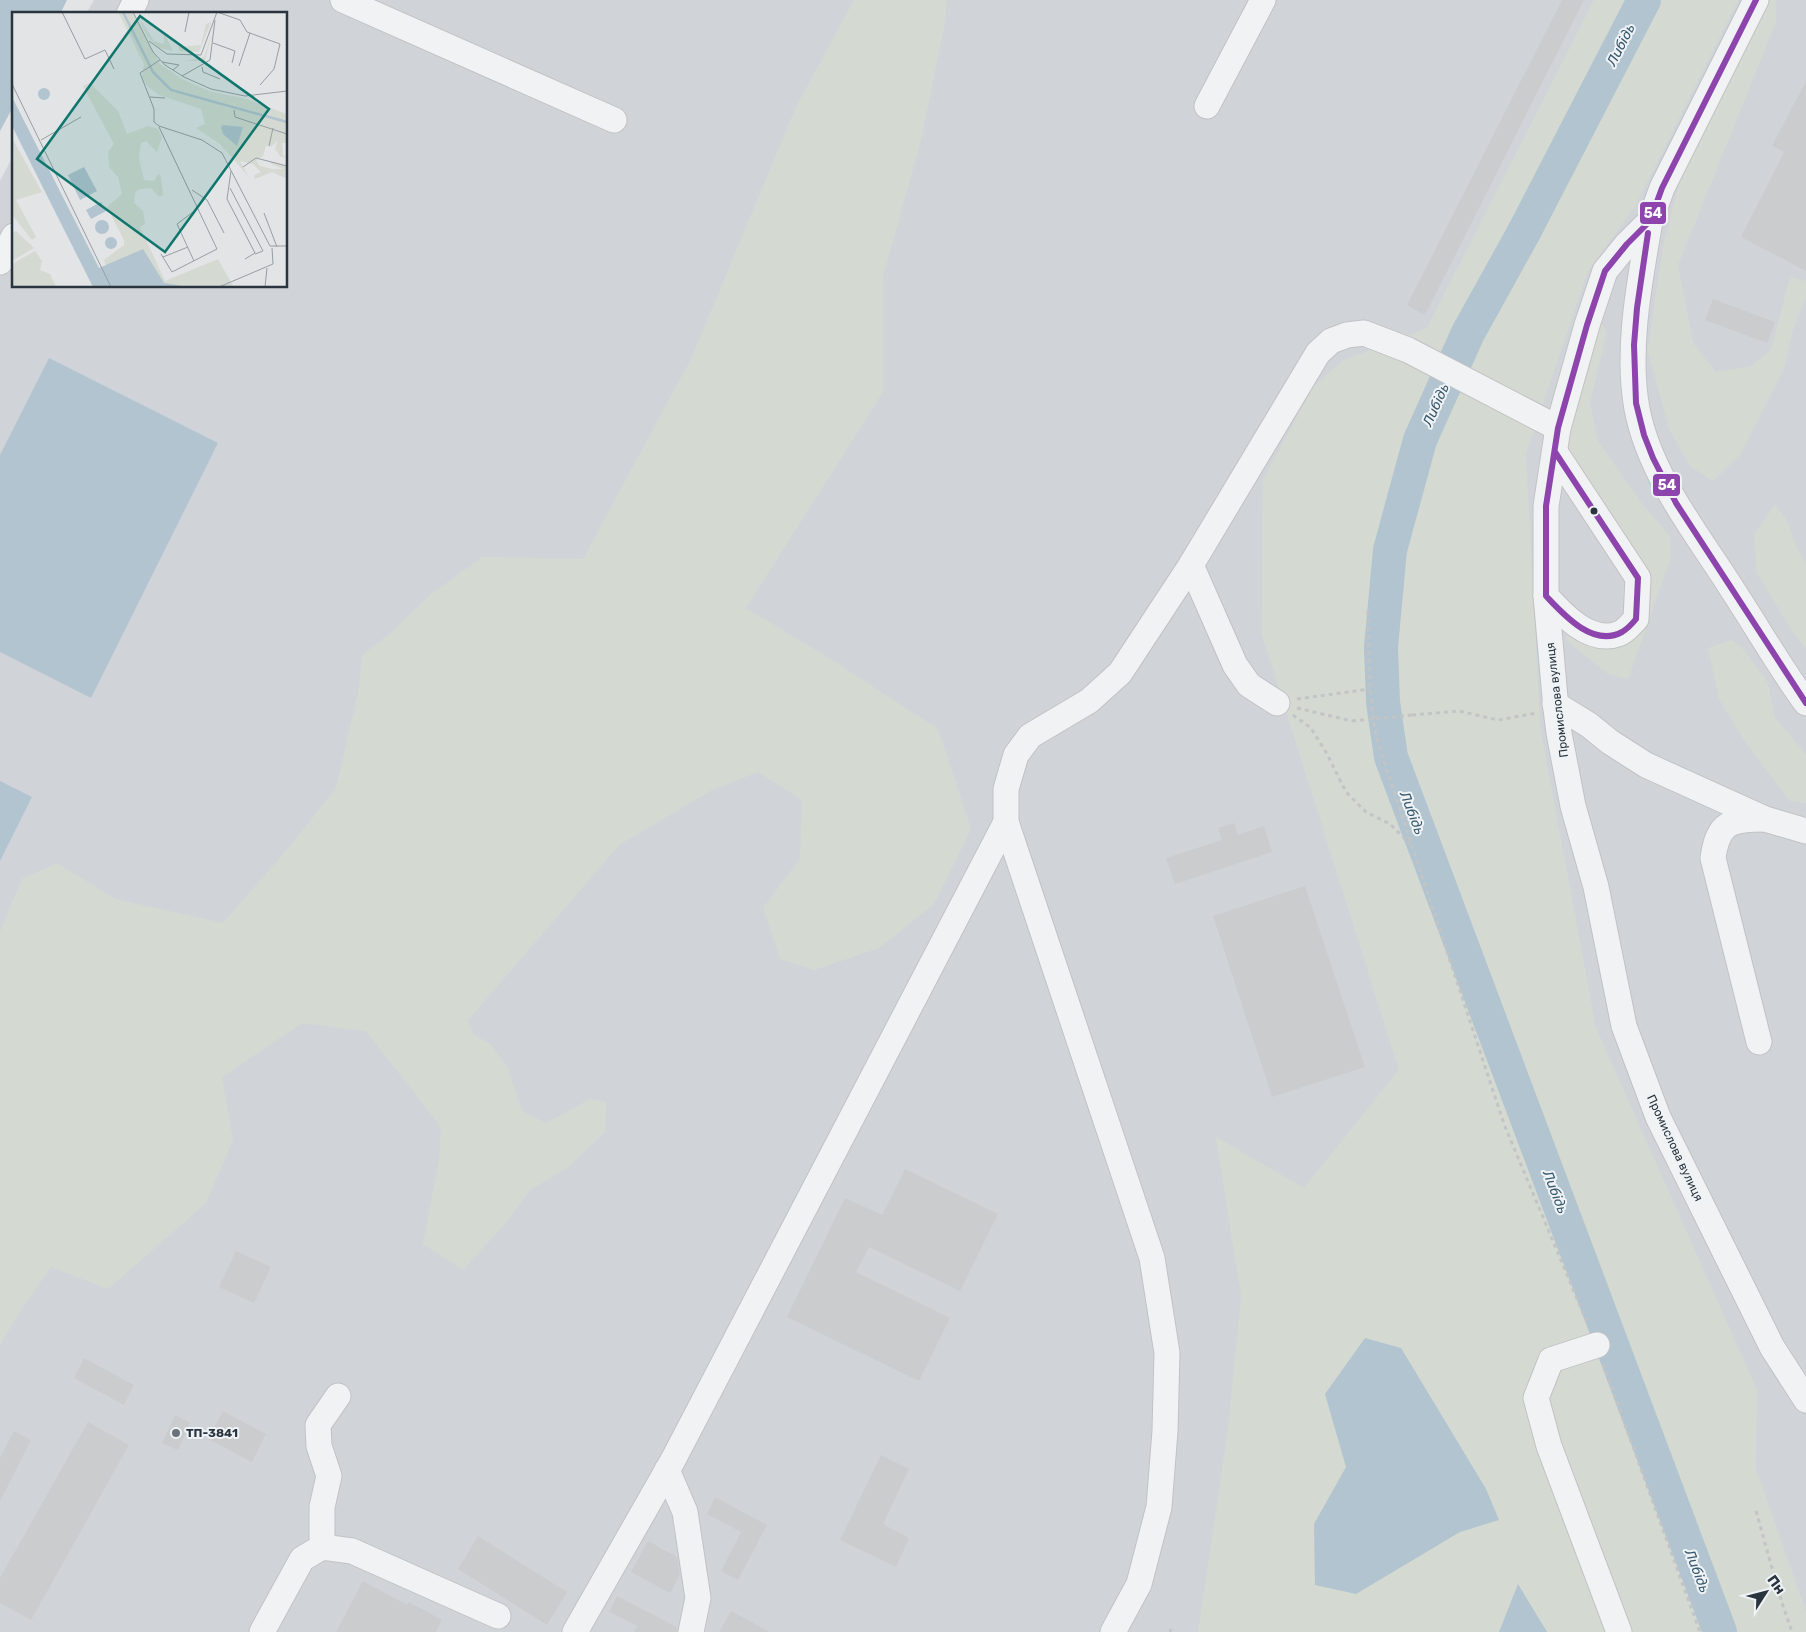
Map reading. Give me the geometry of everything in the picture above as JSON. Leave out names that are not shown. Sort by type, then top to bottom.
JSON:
[{"type":"street","points":[[130,12],[136,0]]},
{"type":"street","points":[[343,0],[614,120]]},
{"type":"street","points":[[1207,106],[1263,0]]},
{"type":"street","name":"Промислова вулиця","points":[[1756,0],[1662,188],[1650,220],[1605,271],[1587,325],[1556,440],[1546,506],[1546,596],[1555,707],[1559,733],[1573,806],[1596,887],[1624,1026],[1658,1117],[1772,1346],[1806,1400]]},
{"type":"street","points":[[1650,220],[1632,354],[1637,408],[1649,452],[1682,513],[1786,676],[1806,703]]},
{"type":"street","points":[[0,262],[12,240]]},
{"type":"street","points":[[1113,1632],[1139,1584],[1159,1507],[1166,1431],[1167,1353],[1152,1258],[1006,822],[1006,789],[1016,755],[1030,736],[1090,701],[1120,672],[1191,565],[1318,353],[1331,341],[1347,335],[1364,333],[1408,350],[1485,392],[1556,440],[1638,578],[1636,619],[1620,634],[1610,636],[1593,635],[1564,616],[1546,596]]},
{"type":"street","points":[[1191,565],[1235,665],[1249,685],[1277,703]]},
{"type":"street","points":[[1555,707],[1589,725],[1610,742],[1646,765],[1765,819],[1806,831]]},
{"type":"street","points":[[1759,1042],[1713,858],[1715,839],[1727,824],[1748,819],[1765,819]]},
{"type":"street","points":[[575,1632],[667,1470],[1006,822]]},
{"type":"street","points":[[1597,1345],[1551,1360],[1536,1398],[1549,1446],[1619,1632]]},
{"type":"street","points":[[322,1547],[322,1507],[329,1476],[319,1446],[318,1425],[338,1396]]},
{"type":"street","points":[[667,1470],[685,1512],[698,1598],[691,1632]]},
{"type":"street","points":[[262,1632],[302,1559],[322,1547],[352,1551],[498,1616]]},
{"type":"path","points":[[1368,611],[1370,689],[1376,737],[1411,846],[1504,1124],[1597,1345],[1700,1632]]},
{"type":"path","points":[[1277,703],[1370,689]]},
{"type":"path","points":[[1277,703],[1352,721],[1459,711],[1498,720],[1555,707]]},
{"type":"path","points":[[1277,703],[1310,728],[1327,754],[1346,792],[1366,812],[1390,824],[1411,846]]},
{"type":"path","points":[[1756,1511],[1792,1632]]},
{"type":"shaded area","points":[[94,0],[1806,0],[1806,1632],[0,1632],[0,181],[12,158],[12,288],[288,288],[288,12],[87,12]]},
{"type":"shaded area","points":[[854,0],[947,0],[945,22],[921,140],[883,277],[883,392],[746,608],[832,660],[938,729],[971,829],[934,904],[879,948],[814,970],[780,959],[763,908],[800,859],[802,800],[758,772],[712,790],[619,845],[468,1020],[473,1034],[490,1044],[507,1066],[522,1111],[546,1123],[590,1099],[606,1102],[605,1132],[569,1166],[529,1191],[509,1219],[463,1270],[423,1244],[439,1161],[441,1127],[366,1031],[302,1023],[222,1077],[233,1140],[206,1203],[108,1289],[51,1267],[17,1316],[0,1345],[0,932],[22,879],[57,863],[115,899],[223,923],[291,845],[336,788],[358,693],[362,655],[392,632],[429,596],[482,557],[583,559],[691,359],[796,107]]},
{"type":"shaded area","points":[[1594,0],[1738,0],[1635,206],[1588,271],[1526,454],[1540,727],[1596,1028],[1757,1390],[1756,1468],[1806,1612],[1806,1632],[1547,1632],[1518,1584],[1499,1632],[1198,1632],[1228,1430],[1241,1296],[1216,1137],[1304,1188],[1399,1070],[1262,635],[1263,480],[1314,386],[1344,360],[1427,328]],"holes":[[[1401,1348],[1486,1489],[1499,1520],[1460,1532],[1315,1585],[1314,1524],[1347,1467],[1325,1394]]]},
{"type":"shaded area","points":[[1770,0],[1776,0],[1776,22],[1678,265],[1693,343],[1716,372],[1751,366],[1771,350],[1790,277],[1806,281],[1806,298],[1793,329],[1784,369],[1740,455],[1713,481],[1690,466],[1669,429],[1648,351],[1663,246],[1680,181]]},
{"type":"shaded area","points":[[1599,318],[1607,332],[1590,403],[1598,441],[1643,505],[1670,536],[1671,558],[1628,679],[1608,674],[1567,641],[1564,616],[1620,634],[1638,578],[1565,449]]},
{"type":"shaded area","points":[[1775,505],[1787,520],[1796,546],[1806,564],[1806,649],[1791,629],[1757,573],[1754,534]]},
{"type":"shaded area","points":[[1732,640],[1744,650],[1768,683],[1775,718],[1806,754],[1806,803],[1790,801],[1748,746],[1719,699],[1708,648]]},
{"type":"water","points":[[0,0],[67,0],[61,12],[12,12],[12,109],[0,131]]},
{"type":"water","points":[[49,358],[218,443],[91,698],[0,652],[0,455]]},
{"type":"water","points":[[0,781],[32,797],[0,861]]},
{"type":"water","points":[[1365,1338],[1401,1348],[1486,1489],[1499,1520],[1460,1532],[1356,1594],[1315,1585],[1314,1524],[1346,1467],[1325,1394]]},
{"type":"water","points":[[1518,1584],[1547,1632],[1499,1632]]},
{"type":"building","points":[[1562,0],[1584,0],[1425,315],[1407,305]]},
{"type":"building","points":[[1806,81],[1806,271],[1741,237],[1784,152],[1772,146]]},
{"type":"building","points":[[1713,299],[1775,322],[1767,343],[1705,320]]},
{"type":"building","points":[[1234,823],[1238,835],[1264,826],[1272,852],[1175,884],[1166,858],[1222,840],[1218,828]]},
{"type":"building","points":[[1305,886],[1365,1067],[1272,1097],[1213,916]]},
{"type":"building","points":[[905,1169],[998,1214],[960,1291],[869,1247],[856,1272],[950,1318],[919,1381],[787,1317],[845,1198],[882,1215]]},
{"type":"building","points":[[236,1251],[271,1267],[254,1303],[219,1287]]},
{"type":"building","points":[[84,1358],[134,1385],[124,1405],[74,1378]]},
{"type":"building","points":[[223,1411],[266,1434],[252,1462],[208,1439]]},
{"type":"building","name":"ТП-3841","points":[[175,1415],[190,1423],[178,1450],[162,1443]]},
{"type":"building","points":[[88,1422],[129,1445],[31,1620],[0,1603],[0,1578]]},
{"type":"building","points":[[14,1431],[31,1440],[0,1501],[0,1458]]},
{"type":"building","points":[[881,1455],[909,1469],[883,1524],[909,1538],[896,1567],[840,1540]]},
{"type":"building","points":[[715,1497],[767,1525],[738,1580],[721,1571],[741,1532],[707,1514]]},
{"type":"building","points":[[478,1536],[567,1592],[547,1625],[458,1569]]},
{"type":"building","points":[[648,1541],[677,1557],[680,1574],[670,1593],[631,1572]]},
{"type":"building","points":[[363,1581],[407,1605],[409,1602],[442,1620],[436,1632],[336,1632]]},
{"type":"building","points":[[617,1596],[677,1627],[677,1632],[634,1632],[637,1626],[609,1612]]},
{"type":"building","points":[[731,1611],[770,1632],[719,1632]]},
{"type":"waterway","name":"Либідь","points":[[1644,0],[1524,232],[1468,333],[1420,440],[1390,550],[1381,647],[1383,702],[1391,757],[1720,1632]]},
{"type":"transit line","name":"54","points":[[1555,452],[1638,578],[1636,619],[1624,631],[1611,636],[1600,636],[1580,627],[1570,620],[1546,596],[1546,506],[1558,428],[1587,325],[1605,271],[1627,244],[1650,221],[1662,188],[1756,0]]},
{"type":"transit line","name":"54","points":[[1648,233],[1637,308],[1634,345],[1636,403],[1644,435],[1653,458],[1676,503],[1806,703]]},
{"type":"place","name":"ТП-3841","points":[[176,1433]]}]
